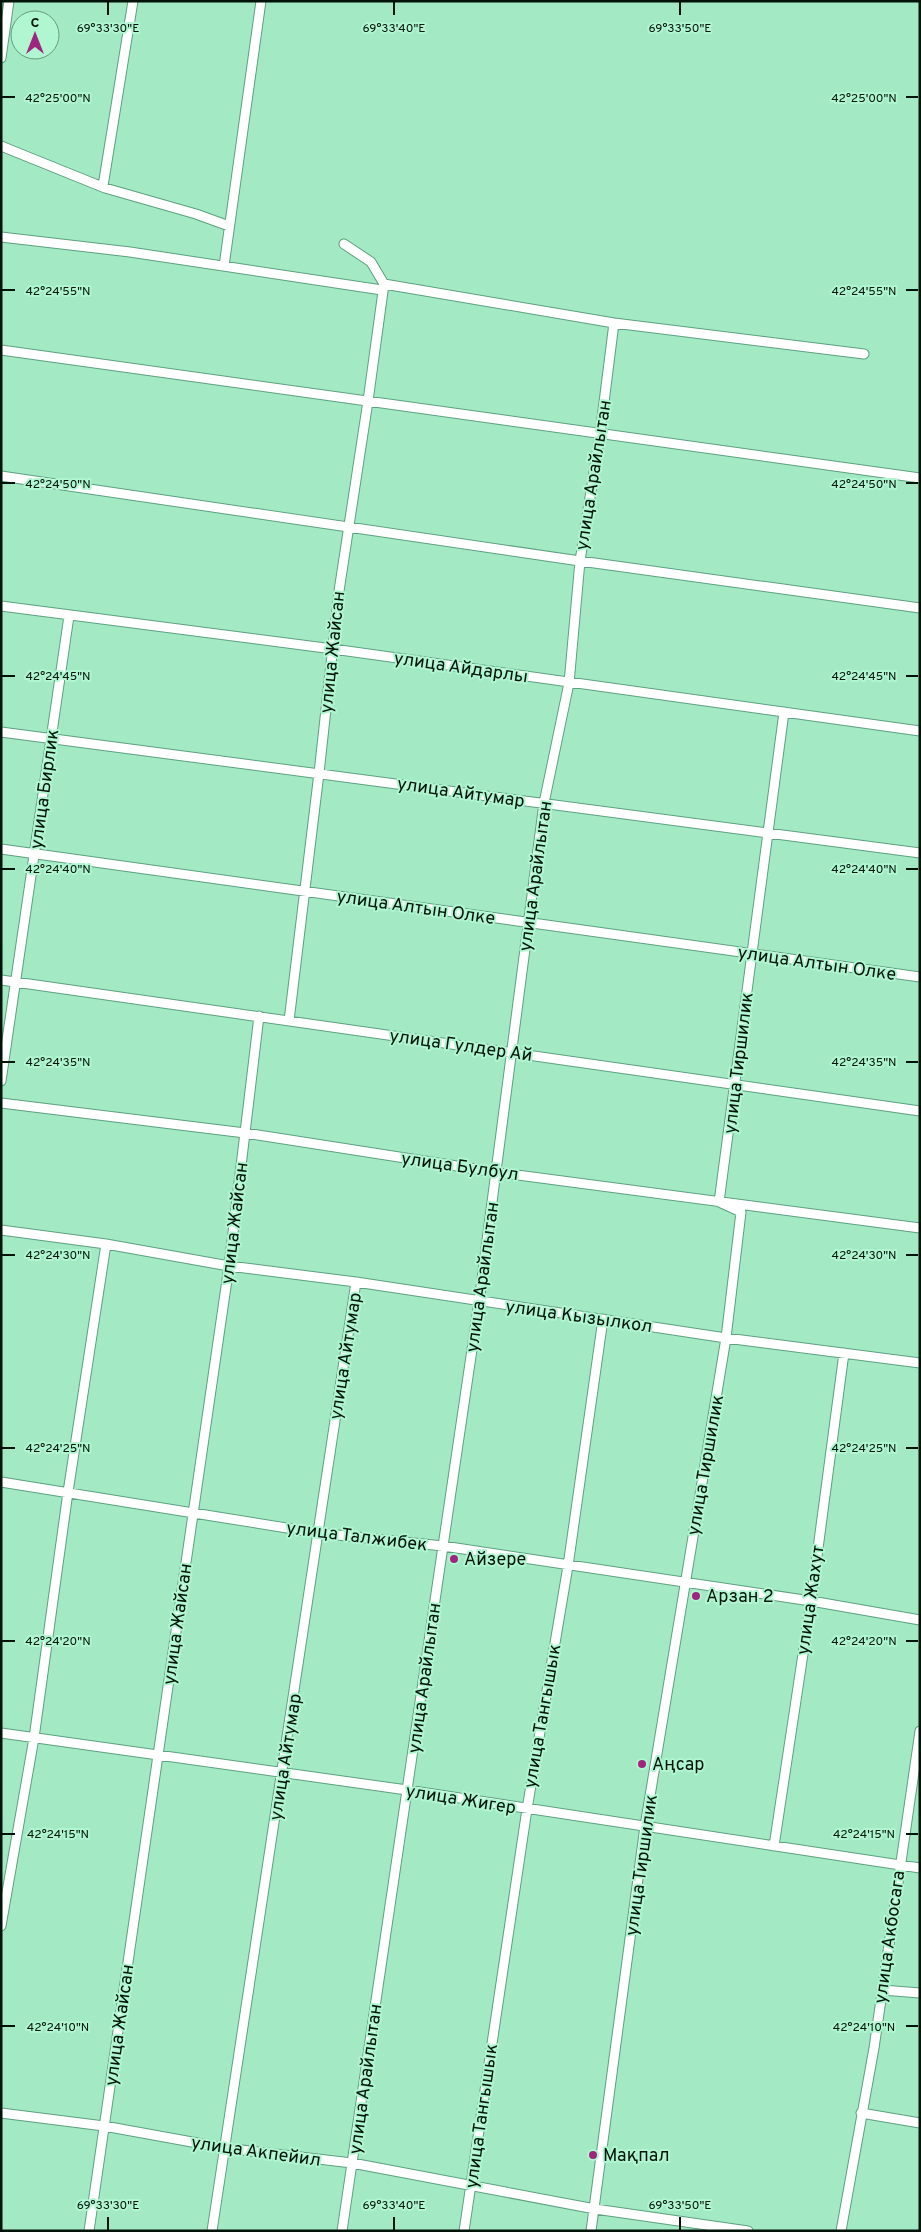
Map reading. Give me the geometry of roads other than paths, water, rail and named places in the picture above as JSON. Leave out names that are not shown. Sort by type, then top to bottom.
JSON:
[{"type":"street","points":[[1,58],[9,1]]},
{"type":"street","points":[[103,186],[133,1]]},
{"type":"street","points":[[224,266],[249,100],[261,1]]},
{"type":"street","points":[[1,146],[103,186],[229,226]]},
{"type":"street","points":[[1,237],[130,252],[383,287],[614,323],[864,354]]},
{"type":"street","points":[[344,244],[370,262],[383,287]]},
{"type":"street","name":"улица Жайсан","points":[[289,1021],[319,774],[338,591],[368,401],[383,287]]},
{"type":"street","name":"улица Арайлытан","points":[[342,2231],[479,1302],[510,1052],[544,803],[569,683],[580,561],[600,434],[614,323]]},
{"type":"street","points":[[1,350],[920,478]]},
{"type":"street","points":[[1,476],[580,561],[920,608]]},
{"type":"street","name":"улица Айдарлы","points":[[1,606],[333,649],[920,730]]},
{"type":"street","name":"улица Бирлик","points":[[1,1081],[69,616]]},
{"type":"street","name":"улица Тиршилик","points":[[591,2231],[645,1826],[726,1338],[741,1212],[720,1202],[784,712]]},
{"type":"street","name":"улица Айтумар","points":[[1,732],[920,853]]},
{"type":"street","name":"улица Алтын Олке","points":[[1,849],[920,977]]},
{"type":"street","name":"улица Гулдер Ай","points":[[1,980],[920,1111]]},
{"type":"street","name":"улица Жайсан","points":[[89,2231],[229,1266],[259,1016]]},
{"type":"street","name":"улица Булбул","points":[[1,1104],[245,1134],[496,1172],[920,1228]]},
{"type":"street","name":"улица Кызылкол","points":[[1,1230],[106,1244],[229,1266],[356,1282],[726,1338],[920,1363]]},
{"type":"street","points":[[1,1926],[34,1738],[68,1492],[106,1244]]},
{"type":"street","name":"улица Айтумар","points":[[212,2231],[356,1282]]},
{"type":"street","name":"улица Тангышык","points":[[464,2231],[527,1809],[568,1566],[603,1319]]},
{"type":"street","name":"улица Жахут","points":[[774,1846],[811,1601],[844,1353]]},
{"type":"street","name":"улица Талжибек","points":[[1,1482],[193,1511],[318,1533],[443,1546],[811,1601],[920,1620]]},
{"type":"street","name":"улица Акбосага","points":[[841,2231],[882,1990],[920,1731]]},
{"type":"street","name":"улица Жигер","points":[[1,1733],[407,1790],[920,1868]]},
{"type":"street","points":[[882,1990],[920,1994]]},
{"type":"street","name":"улица Акпейил","points":[[1,2113],[104,2126],[225,2148],[352,2163],[595,2208],[748,2231]]},
{"type":"street","points":[[861,2113],[920,2123]]},
{"type":"place","name":"Айзере","points":[[454,1559]]},
{"type":"place","name":"Арзан 2","points":[[696,1596]]},
{"type":"place","name":"Аңсар","points":[[642,1764]]},
{"type":"place","name":"Мақпал","points":[[593,2155]]}]
